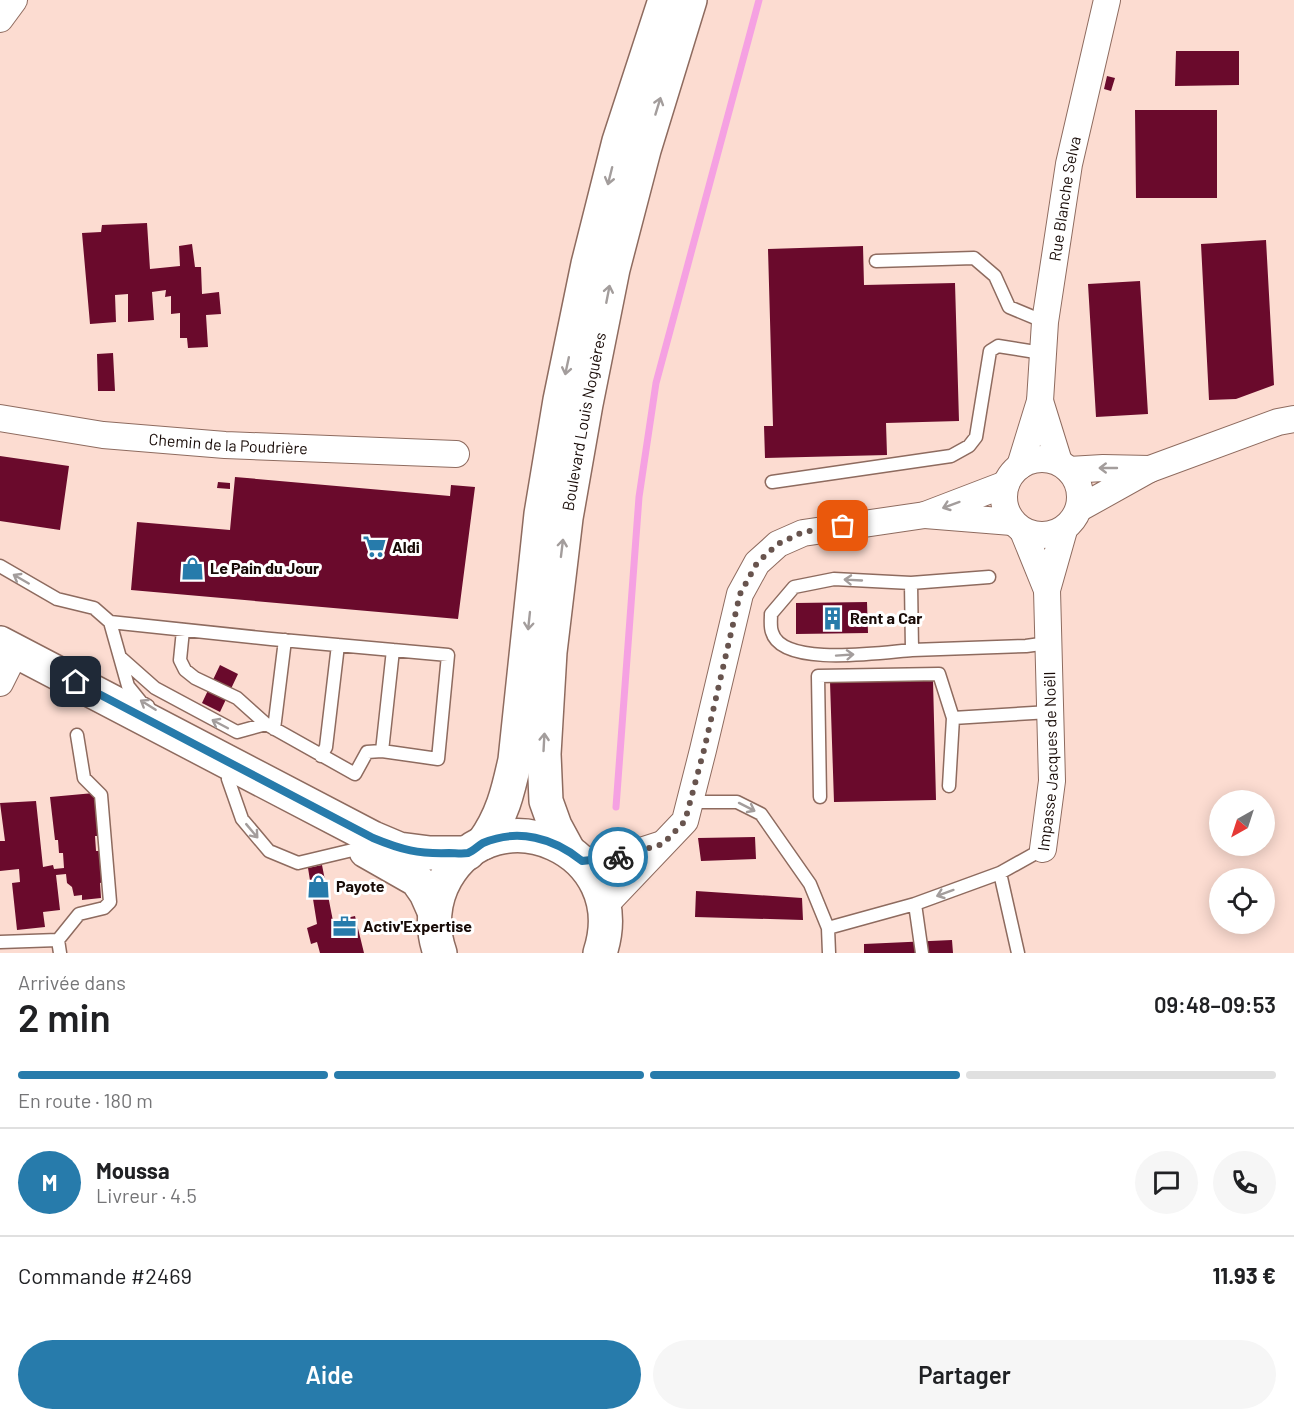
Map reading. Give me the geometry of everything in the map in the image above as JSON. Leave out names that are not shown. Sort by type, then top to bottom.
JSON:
[{"type":"main road","name":"Boulevard Louis Noguères","points":[[434,911],[440,889],[451,869],[476,848],[496,826],[507,796],[515,760],[541,514],[560,400],[588,264],[619,141],[665,0]]},
{"type":"main road","name":"Boulevard Louis Noguères","points":[[605,904],[596,881],[575,856],[555,826],[546,801],[544,754],[550,652],[566,518],[613,269],[644,150],[690,0]]},
{"type":"main road","points":[[2,663],[304,802],[399,849],[430,853],[476,848],[512,836],[521,836],[541,838],[575,856]]},
{"type":"main road","points":[[2,663],[361,848],[417,880],[434,911],[434,932],[440,953]]},
{"type":"main road","points":[[600,953],[607,922],[605,904]]},
{"type":"street","points":[[0,19],[14,0]]},
{"type":"street","name":"Rue Blanche Selva","points":[[1013,475],[1040,402],[1045,322],[1069,164],[1107,0]]},
{"type":"street","name":"Rue Blanche Selva","points":[[1040,402],[1064,466]]},
{"type":"street","name":"Chemin de la Poudrière","points":[[0,418],[103,435],[225,445],[456,454]]},
{"type":"street","points":[[605,904],[685,821],[740,594],[757,563],[778,544],[803,532],[925,515],[1018,526],[1044,536],[1064,530],[1080,508],[1150,469],[1278,422],[1294,419]]},
{"type":"street","points":[[925,515],[1013,475],[1039,459],[1064,466],[1150,469]]},
{"type":"street","points":[[1064,466],[1080,487],[1080,508]]},
{"type":"street","points":[[1013,475],[1004,504],[1018,526]]},
{"type":"street","name":"Impasse Jacques de Noëll","points":[[1018,526],[1047,590]]},
{"type":"street","name":"Impasse Jacques de Noëll","points":[[1043,849],[1052,782],[1047,590],[1064,530]]},
{"type":"street","points":[[575,856],[625,856],[663,844]]},
{"type":"lane","points":[[876,261],[974,258],[995,276],[1009,307],[1045,322]]},
{"type":"lane","points":[[771,482],[951,456],[969,446],[976,436],[990,351],[998,346],[1042,353]]},
{"type":"lane","points":[[0,566],[57,599],[94,608],[110,622],[128,686],[141,702],[249,761],[304,802]]},
{"type":"lane","points":[[989,577],[911,584],[834,579],[794,587],[771,614],[772,632],[778,642],[799,652],[825,656],[1048,643]]},
{"type":"lane","points":[[911,584],[912,650]]},
{"type":"lane","points":[[110,622],[448,654],[438,759],[382,751],[367,752],[355,774],[270,726],[237,698],[195,678],[185,670],[180,660],[183,630]]},
{"type":"lane","points":[[270,726],[285,640]]},
{"type":"lane","points":[[321,756],[326,747],[338,645]]},
{"type":"lane","points":[[382,751],[393,650]]},
{"type":"lane","points":[[120,657],[155,688],[237,732],[270,726]]},
{"type":"lane","points":[[820,797],[818,676],[939,674],[953,718],[949,786]]},
{"type":"lane","points":[[953,718],[1050,712]]},
{"type":"lane","points":[[0,942],[59,946],[79,914],[104,908],[110,902],[100,795],[84,778],[77,735]]},
{"type":"lane","points":[[228,779],[242,819],[269,851],[298,864],[361,848]]},
{"type":"lane","points":[[690,802],[737,802],[761,814],[810,884],[828,928],[829,953]]},
{"type":"lane","name":"Impasse Jacques de Noëll","points":[[828,928],[915,904],[1000,873],[1043,849]]},
{"type":"lane","points":[[1000,873],[1018,953]]},
{"type":"lane","points":[[915,904],[922,953]]},
{"type":"building","points":[[1176,51],[1239,51],[1239,85],[1175,86]]},
{"type":"building","points":[[1107,76],[1115,78],[1111,91],[1104,89]]},
{"type":"building","points":[[1135,110],[1217,110],[1217,198],[1136,198]]},
{"type":"building","points":[[147,223],[150,269],[180,266],[179,246],[192,244],[195,267],[201,267],[202,294],[219,292],[221,314],[206,315],[208,347],[188,348],[187,338],[180,338],[180,313],[171,314],[171,296],[165,297],[166,290],[152,292],[154,320],[128,322],[128,294],[115,295],[116,322],[90,324],[82,233],[101,232],[102,225]]},
{"type":"building","points":[[1266,240],[1274,385],[1236,399],[1209,400],[1201,244]]},
{"type":"building","points":[[863,246],[864,285],[955,283],[959,421],[886,423],[887,455],[765,458],[764,426],[773,426],[768,249]]},
{"type":"building","points":[[1140,281],[1148,414],[1096,417],[1088,284]]},
{"type":"building","points":[[113,353],[115,391],[98,391],[97,354]]},
{"type":"building","points":[[0,456],[69,466],[60,530],[0,521]]},
{"type":"building","points":[[235,477],[450,496],[451,485],[475,487],[458,619],[131,590],[137,522],[230,530]]},
{"type":"building","points":[[218,482],[230,483],[230,489],[217,488]]},
{"type":"building","name":"Rent a Car","points":[[867,602],[868,633],[796,634],[796,603]]},
{"type":"building","points":[[220,665],[238,674],[220,712],[202,703]]},
{"type":"building","points":[[933,680],[936,800],[834,802],[830,682]]},
{"type":"building","points":[[94,793],[98,836],[95,836],[96,851],[100,851],[103,882],[100,883],[101,898],[82,900],[82,895],[74,896],[72,887],[67,883],[66,874],[56,875],[60,910],[43,912],[45,927],[17,930],[12,883],[20,882],[19,869],[0,871],[0,841],[5,841],[0,803],[36,801],[43,867],[53,865],[54,869],[64,868],[63,853],[59,853],[58,840],[55,840],[50,797]]},
{"type":"building","points":[[755,837],[756,859],[701,861],[698,838]]},
{"type":"building","points":[[322,865],[333,921],[355,916],[364,953],[320,953],[317,942],[311,944],[307,928],[317,924],[308,868]]},
{"type":"building","points":[[696,891],[802,898],[803,920],[695,917]]},
{"type":"building","points":[[952,940],[953,953],[864,953],[864,944]]},
{"type":"waterway","points":[[616,807],[639,497],[656,383],[759,0]]},
{"type":"way so far","points":[[618,857],[663,844],[685,821],[740,594],[757,563],[778,544],[803,532],[843,526]]},
{"type":"place","name":"Aldi","points":[[374,547]]},
{"type":"place","name":"Le Pain du Jour","points":[[192,568]]},
{"type":"place","name":"Rent a Car","points":[[832,618]]},
{"type":"place","name":"Payote","points":[[318,886]]},
{"type":"place","name":"Activ'Expertise","points":[[345,926]]},
{"type":"route","points":[[76,682],[373,838],[399,849],[430,853],[468,853],[483,843],[512,836],[541,838],[568,850],[582,861],[618,857]]}]
